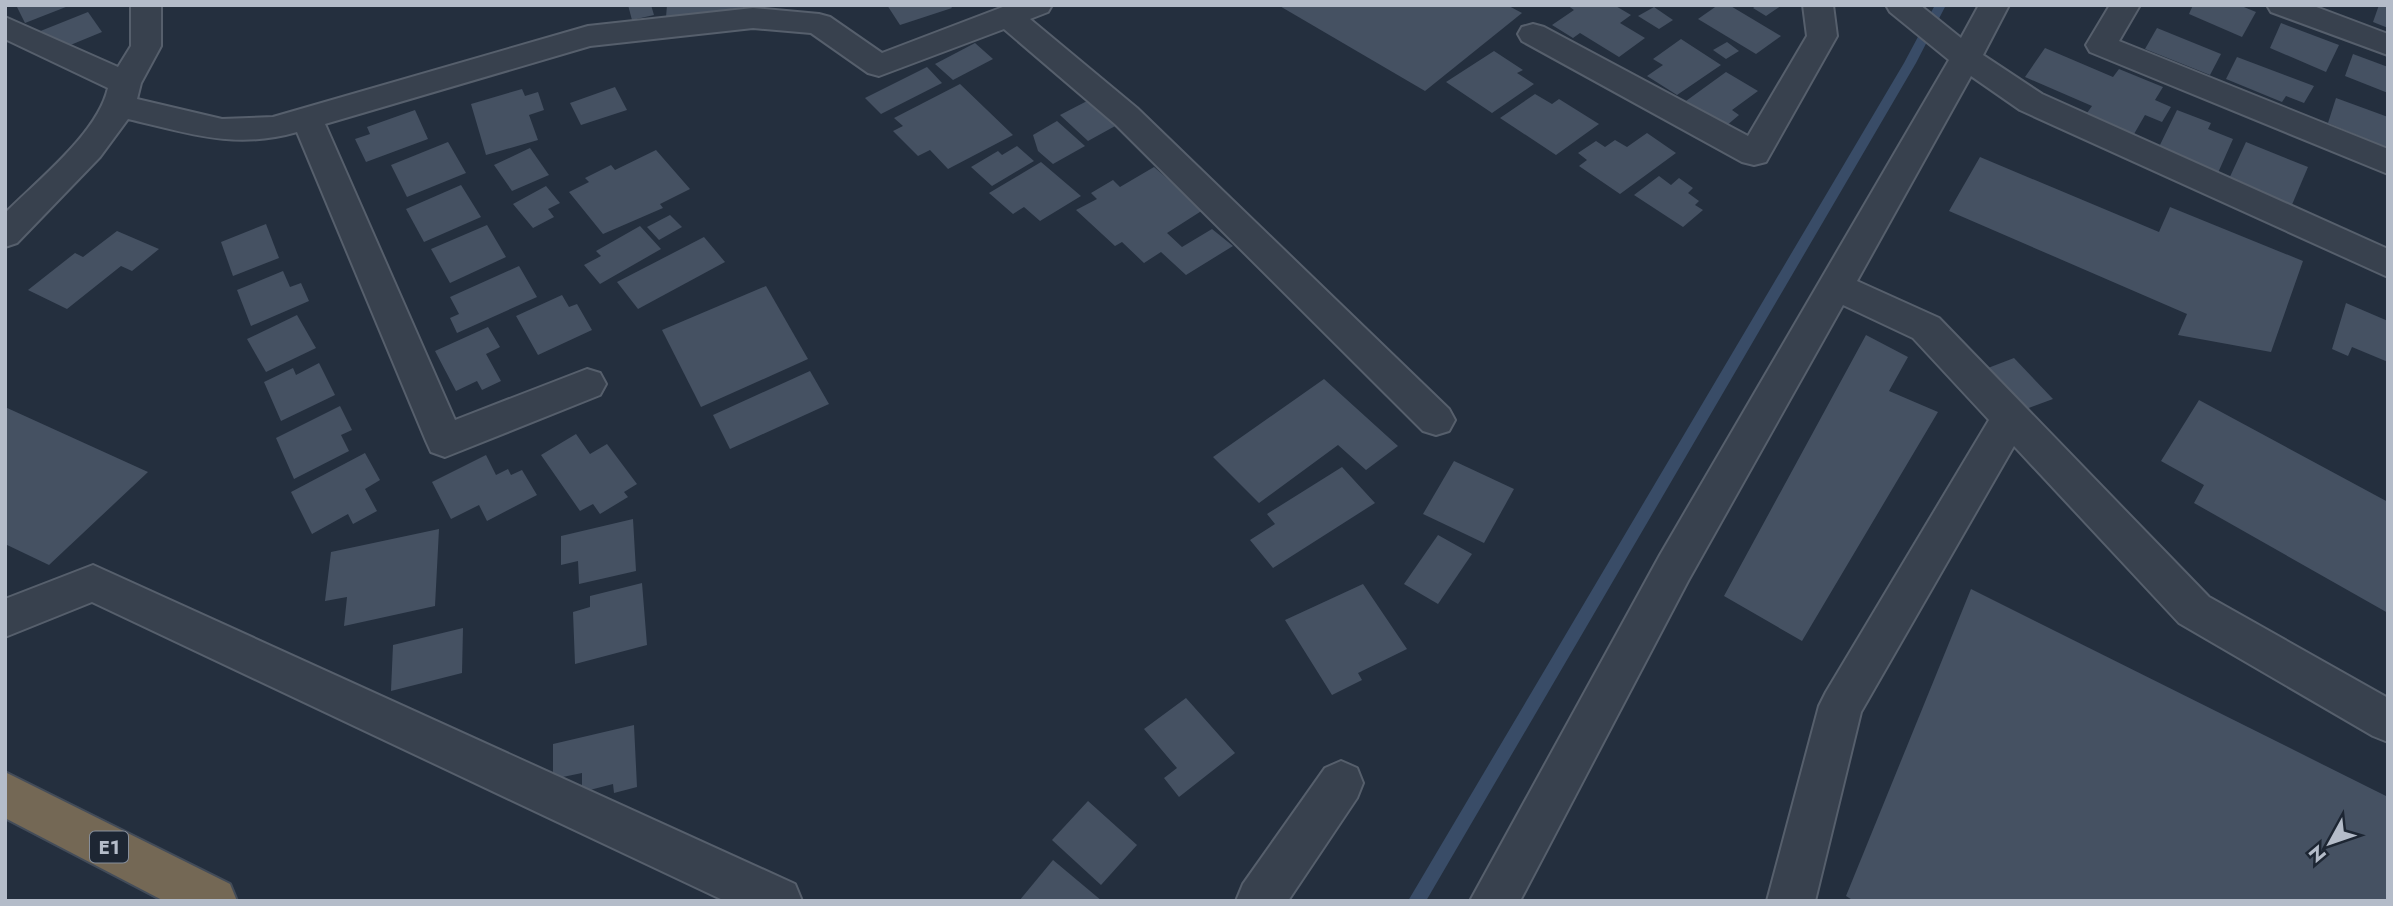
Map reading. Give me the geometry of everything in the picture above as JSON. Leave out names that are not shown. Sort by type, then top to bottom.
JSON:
[{"type":"highway","name":"E1","points":[[5,794],[214,901]]},
{"type":"street","points":[[5,234],[88,149],[122,94],[146,46],[146,5]]},
{"type":"street","points":[[1533,34],[1754,153],[1822,36],[1818,5]]},
{"type":"street","points":[[1901,5],[1966,58],[2031,102],[2388,264]]},
{"type":"street","points":[[1494,901],[1674,568],[1994,5]]},
{"type":"street","points":[[2125,5],[2101,45],[2388,162]]},
{"type":"street","points":[[2282,5],[2388,45]]},
{"type":"street","points":[[5,27],[122,94],[222,130],[273,128],[587,36],[814,14],[878,66],[1023,11],[1126,116],[1436,420]]},
{"type":"street","points":[[307,118],[444,441],[587,384]]},
{"type":"street","points":[[1835,286],[1926,328],[2194,610],[2388,721]]},
{"type":"street","points":[[1791,901],[1841,706],[2011,417]]},
{"type":"street","points":[[5,618],[93,583],[778,901]]},
{"type":"street","points":[[1260,901],[1340,783]]},
{"type":"building","points":[[16,5],[71,5],[25,23]]},
{"type":"building","points":[[628,5],[651,5],[654,15],[632,20]]},
{"type":"building","points":[[667,5],[747,5],[747,7],[666,17]]},
{"type":"building","points":[[887,5],[950,5],[952,8],[900,25]]},
{"type":"building","points":[[1278,5],[1507,5],[1522,13],[1425,91]]},
{"type":"building","points":[[1567,5],[1614,5],[1631,15],[1620,23],[1645,38],[1619,57],[1580,33],[1573,38],[1552,25],[1574,10]]},
{"type":"building","points":[[1718,5],[1729,5],[1781,36],[1756,54],[1698,19]]},
{"type":"building","points":[[1757,5],[1782,5],[1766,16],[1753,8]]},
{"type":"building","points":[[2193,5],[2239,5],[2256,12],[2242,37],[2189,14]]},
{"type":"building","points":[[2379,5],[2388,5],[2388,28],[2373,22]]},
{"type":"building","points":[[1654,7],[1673,20],[1659,29],[1638,16]]},
{"type":"building","points":[[88,12],[102,32],[68,46],[38,32]]},
{"type":"building","points":[[2281,23],[2339,45],[2326,72],[2270,48]]},
{"type":"building","points":[[2157,28],[2221,54],[2210,75],[2145,49]]},
{"type":"building","points":[[1681,39],[1721,65],[1677,95],[1647,76],[1663,65],[1653,59]]},
{"type":"building","points":[[1727,42],[1739,51],[1726,59],[1713,50]]},
{"type":"building","points":[[975,43],[993,59],[953,80],[935,64]]},
{"type":"building","points":[[2045,48],[2113,77],[2119,69],[2163,87],[2155,100],[2171,107],[2162,122],[2145,115],[2134,134],[2087,113],[2092,106],[2025,77]]},
{"type":"building","points":[[1494,51],[1523,70],[1517,73],[1534,84],[1492,113],[1446,82]]},
{"type":"building","points":[[2353,54],[2388,67],[2388,93],[2345,76]]},
{"type":"building","points":[[2237,57],[2314,86],[2304,103],[2286,96],[2282,102],[2226,79]]},
{"type":"building","points":[[927,67],[942,83],[881,114],[865,98]]},
{"type":"building","points":[[1726,72],[1758,91],[1732,110],[1739,115],[1726,126],[1686,101]]},
{"type":"building","points":[[960,84],[1013,135],[948,169],[930,150],[918,156],[893,131],[903,126],[894,118]]},
{"type":"building","points":[[615,87],[627,110],[581,125],[570,103]]},
{"type":"building","points":[[522,89],[525,96],[538,92],[544,110],[529,115],[538,140],[486,155],[471,104]]},
{"type":"building","points":[[1535,94],[1552,104],[1559,99],[1599,124],[1556,155],[1500,118]]},
{"type":"building","points":[[2336,98],[2388,117],[2388,148],[2328,123]]},
{"type":"building","points":[[1089,100],[1117,125],[1088,141],[1060,115]]},
{"type":"building","points":[[415,110],[428,139],[366,162],[355,139],[370,134],[367,127]]},
{"type":"building","points":[[2177,110],[2211,123],[2208,129],[2233,139],[2217,175],[2157,151]]},
{"type":"building","points":[[1057,121],[1085,146],[1053,164],[1038,151],[1033,135]]},
{"type":"building","points":[[1647,133],[1676,153],[1620,194],[1579,166],[1587,160],[1578,153],[1596,141],[1605,147],[1615,140],[1627,147]]},
{"type":"building","points":[[448,142],[466,173],[407,197],[391,165]]},
{"type":"building","points":[[2246,142],[2308,167],[2291,207],[2228,181]]},
{"type":"building","points":[[1017,146],[1034,161],[992,186],[971,167],[998,151],[1002,155]]},
{"type":"building","points":[[530,148],[549,175],[512,191],[494,165]]},
{"type":"building","points":[[656,150],[690,189],[660,204],[663,208],[603,234],[569,192],[589,182],[585,178],[611,165],[615,170]]},
{"type":"building","points":[[1980,157],[2159,232],[2170,207],[2303,261],[2271,352],[2178,335],[2187,314],[1949,211]]},
{"type":"building","points":[[1041,162],[1081,196],[1040,221],[1024,207],[1013,214],[989,193]]},
{"type":"building","points":[[1154,167],[1203,210],[1167,233],[1182,247],[1212,229],[1233,246],[1186,275],[1161,252],[1144,263],[1122,242],[1115,246],[1076,210],[1097,199],[1091,193],[1113,180],[1120,187]]},
{"type":"building","points":[[1659,176],[1671,185],[1679,178],[1693,188],[1688,193],[1699,201],[1695,205],[1703,210],[1683,227],[1634,195]]},
{"type":"building","points":[[461,185],[481,217],[424,242],[406,209]]},
{"type":"building","points":[[546,186],[560,203],[548,209],[554,217],[533,228],[513,204]]},
{"type":"building","points":[[670,215],[682,227],[659,240],[647,227]]},
{"type":"building","points":[[266,224],[279,258],[233,276],[221,242]]},
{"type":"building","points":[[487,225],[506,257],[450,283],[431,249]]},
{"type":"building","points":[[640,226],[661,249],[600,284],[584,265],[601,256],[596,251]]},
{"type":"building","points":[[117,231],[159,249],[132,271],[121,266],[67,309],[28,290],[75,253],[83,257]]},
{"type":"building","points":[[704,237],[725,262],[638,309],[617,282]]},
{"type":"building","points":[[519,266],[537,297],[457,333],[450,318],[459,314],[450,297]]},
{"type":"building","points":[[283,271],[290,287],[301,283],[309,301],[251,326],[237,290]]},
{"type":"building","points":[[766,286],[808,359],[701,407],[662,330]]},
{"type":"building","points":[[562,295],[569,307],[577,304],[592,330],[538,355],[516,316]]},
{"type":"building","points":[[2346,303],[2388,321],[2388,362],[2352,347],[2348,356],[2332,349]]},
{"type":"building","points":[[297,315],[316,348],[266,372],[247,339]]},
{"type":"building","points":[[488,327],[500,347],[486,354],[501,381],[482,390],[477,381],[456,391],[435,351]]},
{"type":"building","points":[[1866,335],[1908,357],[1889,391],[1938,412],[1802,641],[1724,596]]},
{"type":"building","points":[[2014,358],[2053,399],[2026,409],[1988,368]]},
{"type":"building","points":[[319,363],[335,395],[281,421],[264,382],[293,368],[296,375]]},
{"type":"building","points":[[810,371],[829,404],[730,449],[713,415]]},
{"type":"building","points":[[1324,379],[1398,446],[1366,470],[1338,445],[1259,503],[1213,457]]},
{"type":"building","points":[[2199,400],[2388,502],[2388,613],[2194,503],[2204,485],[2161,461]]},
{"type":"building","points":[[340,406],[352,430],[341,435],[349,451],[294,479],[276,438]]},
{"type":"building","points":[[5,407],[148,472],[49,565],[5,544]]},
{"type":"building","points":[[576,434],[590,454],[607,444],[637,484],[624,492],[628,497],[600,514],[593,504],[580,511],[541,455]]},
{"type":"building","points":[[365,453],[380,480],[365,489],[377,511],[353,524],[348,514],[312,534],[291,492]]},
{"type":"building","points":[[486,455],[496,475],[508,469],[511,475],[522,470],[537,495],[487,521],[479,505],[451,519],[432,482]]},
{"type":"building","points":[[1454,461],[1514,489],[1484,543],[1423,514]]},
{"type":"building","points":[[1342,467],[1375,503],[1273,568],[1250,540],[1275,524],[1267,514]]},
{"type":"building","points":[[633,519],[636,571],[579,584],[578,561],[561,565],[561,536]]},
{"type":"building","points":[[439,529],[435,606],[344,626],[347,597],[325,601],[331,552]]},
{"type":"building","points":[[1438,535],[1472,554],[1438,604],[1404,584]]},
{"type":"building","points":[[642,583],[647,645],[575,664],[573,612],[590,607],[590,596]]},
{"type":"building","points":[[1363,584],[1407,649],[1358,673],[1362,680],[1332,695],[1285,620]]},
{"type":"building","points":[[1971,589],[2388,797],[2388,901],[1854,901],[1846,896]]},
{"type":"building","points":[[463,628],[462,673],[391,691],[393,645]]},
{"type":"building","points":[[1186,698],[1235,753],[1179,797],[1164,778],[1177,768],[1144,729]]},
{"type":"building","points":[[634,725],[637,787],[614,793],[613,784],[582,792],[582,773],[553,779],[553,744]]},
{"type":"building","points":[[1088,801],[1137,845],[1101,885],[1052,840]]},
{"type":"building","points":[[1053,860],[1102,901],[1019,901]]},
{"type":"waterway","points":[[1416,901],[1910,63],[1941,5]]}]
